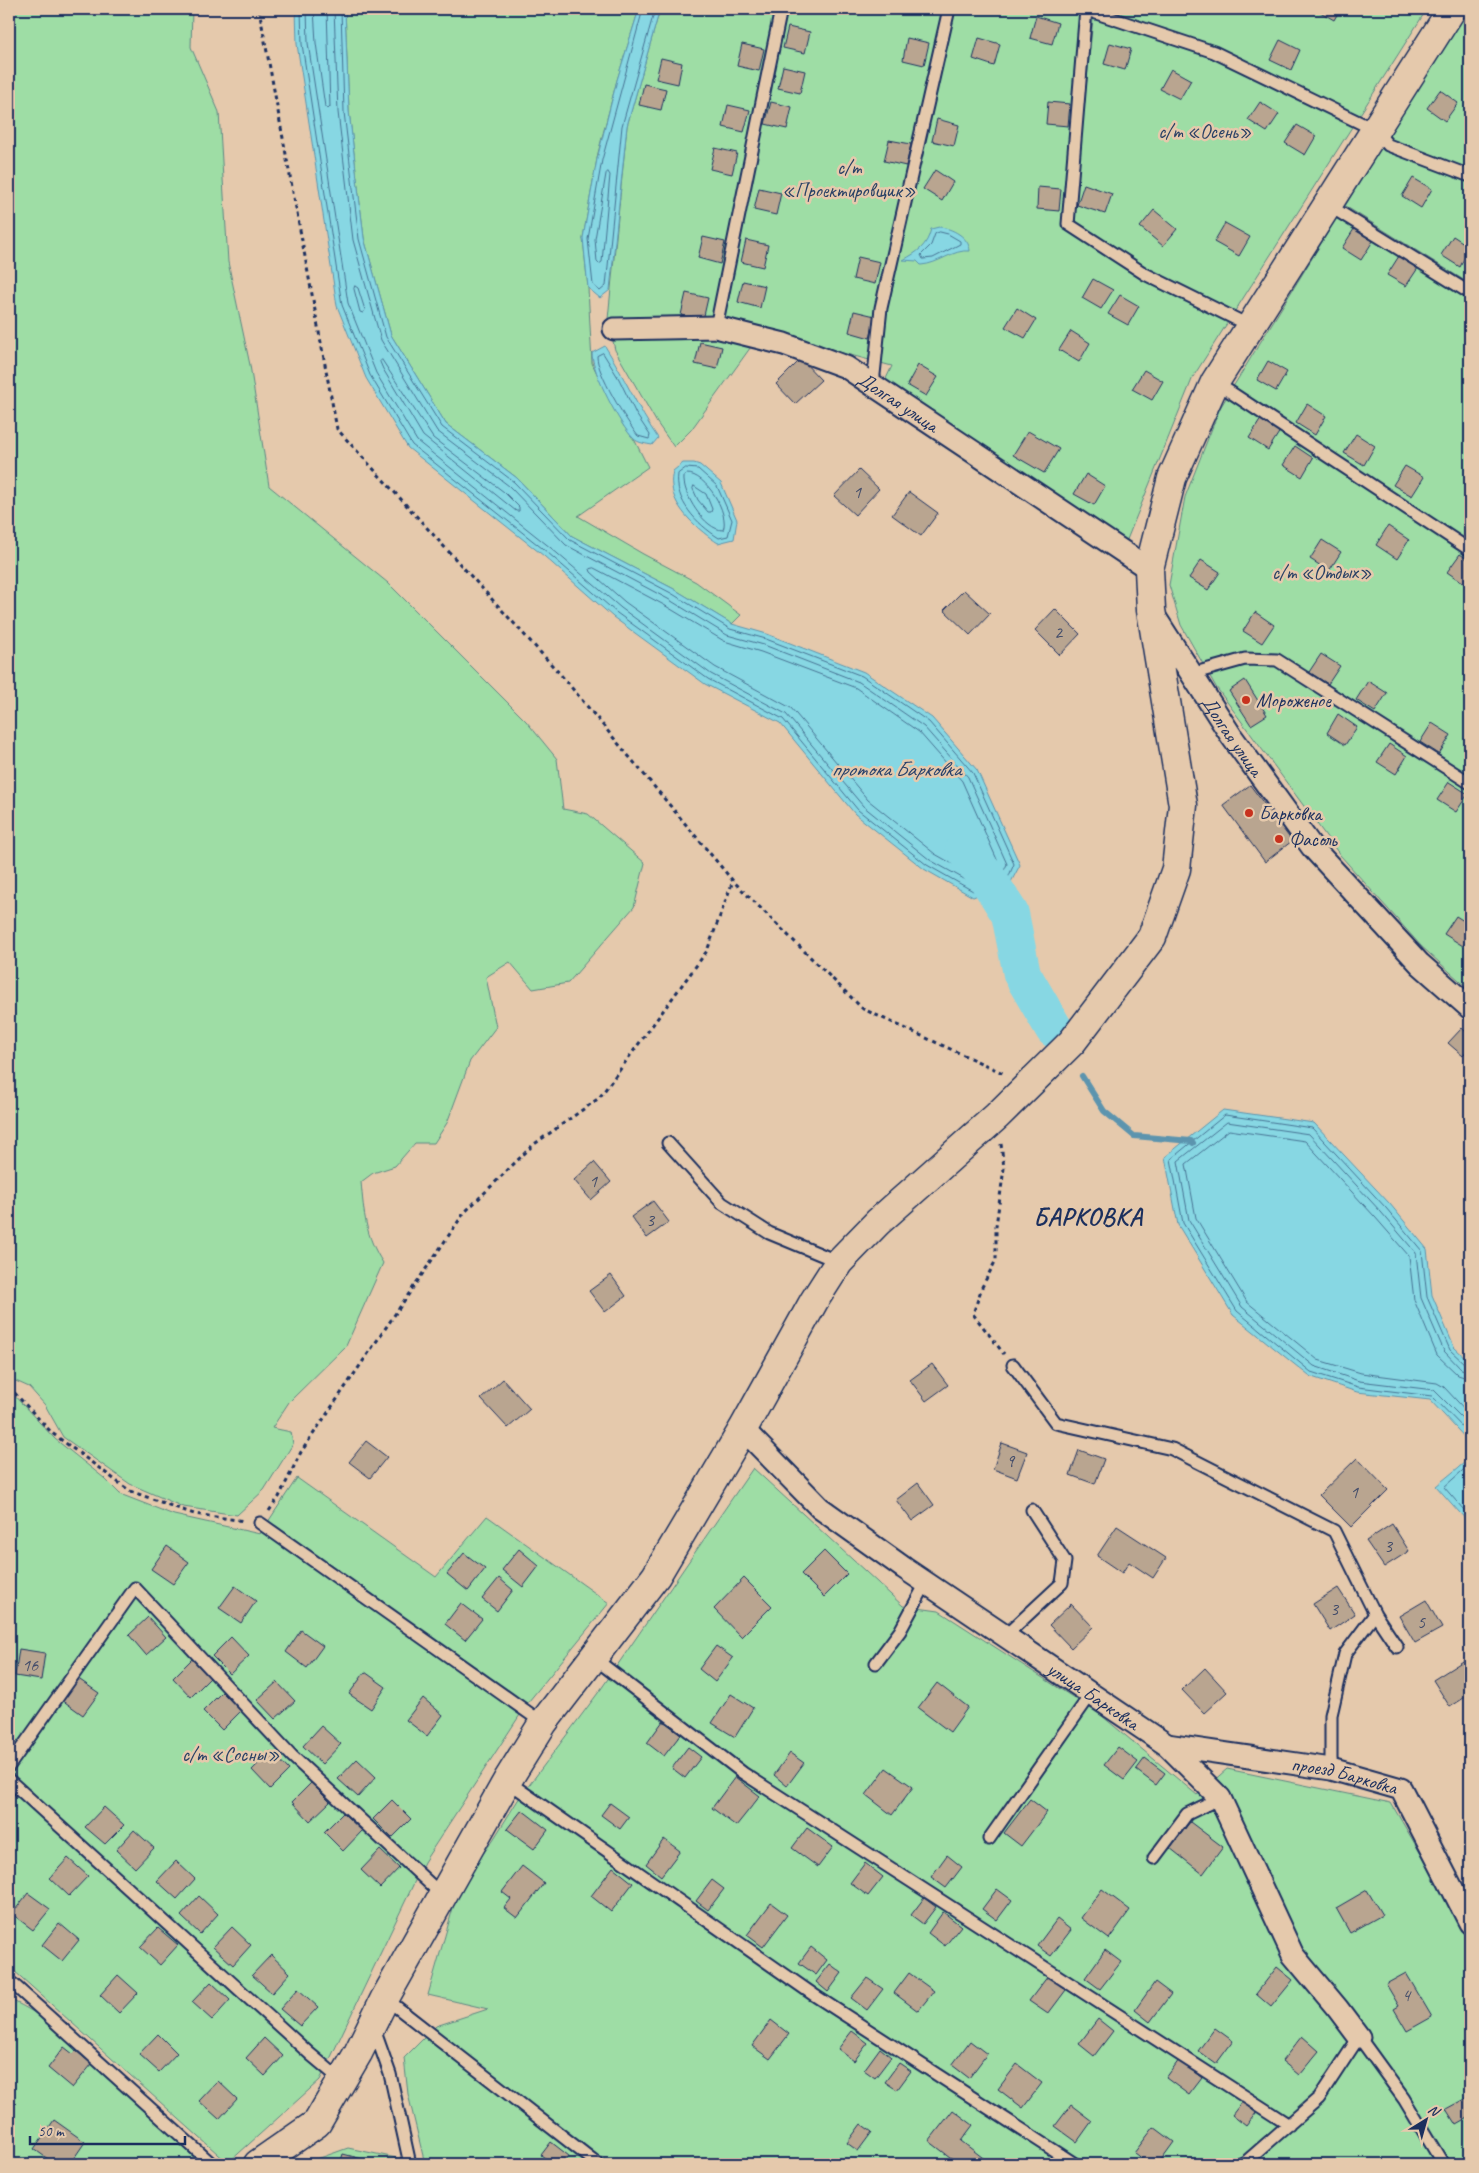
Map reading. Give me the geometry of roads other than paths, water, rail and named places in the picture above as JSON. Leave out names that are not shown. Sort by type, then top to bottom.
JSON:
[{"type":"main road","points":[[258,2164],[317,2123],[507,1780],[543,1723],[656,1576],[743,1430],[782,1356],[839,1262],[878,1222],[998,1116],[1072,1042],[1152,937],[1176,869],[1183,805],[1151,610],[1149,569],[1172,478],[1215,382],[1452,9]]},
{"type":"street","name":"Долгая улица","points":[[614,329],[716,327],[784,344],[846,367],[1149,569]]},
{"type":"street","name":"Долгая улица","points":[[1151,610],[1232,737],[1312,847],[1420,964],[1470,1008]]},
{"type":"street","name":"улица Барковка","points":[[743,1430],[820,1508],[926,1583],[1167,1745],[1220,1798],[1293,1955],[1359,2037]]},
{"type":"street","name":"проезд Барковка","points":[[1167,1745],[1330,1768],[1401,1789],[1470,1923]]},
{"type":"lane","points":[[716,327],[782,9]]},
{"type":"lane","points":[[873,384],[881,308],[948,9]]},
{"type":"lane","points":[[1250,326],[1145,274],[1068,224],[1085,9],[1214,52],[1375,130],[1388,144],[1470,176]]},
{"type":"lane","points":[[1328,205],[1470,293]]},
{"type":"lane","points":[[1215,382],[1470,550]]},
{"type":"lane","points":[[1191,674],[1246,659],[1277,660],[1470,782]]},
{"type":"lane","points":[[668,1143],[722,1203],[769,1233],[839,1262]]},
{"type":"lane","points":[[1013,1366],[1056,1423],[1172,1449],[1334,1531],[1375,1614],[1398,1647]]},
{"type":"lane","points":[[1005,1636],[1062,1583],[1065,1561],[1032,1510]]},
{"type":"lane","points":[[260,1523],[543,1723]]},
{"type":"lane","points":[[876,1663],[900,1631],[926,1583]]},
{"type":"lane","points":[[9,1766],[135,1588],[292,1756],[442,1895]]},
{"type":"lane","points":[[1330,1768],[1331,1715],[1345,1654],[1375,1614]]},
{"type":"lane","points":[[594,1658],[743,1773],[1288,2125]]},
{"type":"lane","points":[[989,1839],[1092,1694]]},
{"type":"lane","points":[[9,1780],[341,2080]]},
{"type":"lane","points":[[507,1780],[814,1995],[1076,2164]]},
{"type":"lane","points":[[1154,1858],[1187,1814],[1220,1798]]},
{"type":"lane","points":[[13,1984],[212,2164]]},
{"type":"lane","points":[[385,1998],[598,2164]]},
{"type":"lane","points":[[372,2025],[390,2074],[410,2164]]},
{"type":"lane","points":[[1241,2164],[1247,2161],[1319,2098],[1359,2037],[1404,2099],[1443,2164]]},
{"type":"water","name":"протока Барковка","points":[[296,9],[345,9],[349,111],[364,238],[391,335],[446,424],[517,478],[572,536],[674,589],[732,624],[767,634],[864,672],[932,718],[977,770],[1020,865],[1011,882],[973,897],[924,869],[855,814],[780,723],[705,684],[613,617],[544,556],[408,448],[366,378],[337,306],[297,44]]},
{"type":"water","points":[[639,9],[660,9],[627,126],[610,290],[600,298],[588,288],[583,238],[597,159],[617,80]]},
{"type":"water","points":[[939,227],[959,234],[967,241],[970,251],[958,252],[921,265],[917,261],[903,260],[921,248],[927,240],[931,229]]},
{"type":"water","points":[[605,346],[658,438],[652,445],[634,439],[622,423],[608,398],[593,362],[592,353]]},
{"type":"water","points":[[683,463],[700,465],[721,483],[737,520],[734,539],[718,543],[696,526],[677,503],[672,482],[673,471]]},
{"type":"water","points":[[1223,1110],[1314,1123],[1390,1204],[1427,1249],[1432,1295],[1454,1347],[1470,1362],[1470,1443],[1430,1400],[1357,1392],[1309,1376],[1233,1315],[1178,1225],[1165,1157]]},
{"type":"water","points":[[1470,1458],[1470,1522],[1468,1522],[1436,1486]]},
{"type":"waterway","points":[[964,849],[986,876],[1010,914],[1022,974],[1054,1029]]},
{"type":"waterway","points":[[1082,1076],[1104,1111],[1134,1136],[1191,1141],[1193,1143]]},
{"type":"place","name":"Мороженое","points":[[1246,700]]},
{"type":"place","name":"Барковка","points":[[1249,813]]},
{"type":"place","name":"Фасоль","points":[[1279,839]]},
{"type":"district","name":"БАРКОВКА","points":[[1088,1216]]},
{"type":"park label","name":"с/т «Осень»","points":[[1205,131]]},
{"type":"park label","name":"с/т «Проектировщик»","points":[[849,178]]},
{"type":"park label","name":"с/т «Отдых»","points":[[1322,572]]},
{"type":"park label","name":"с/т «Сосны»","points":[[231,1754]]}]
